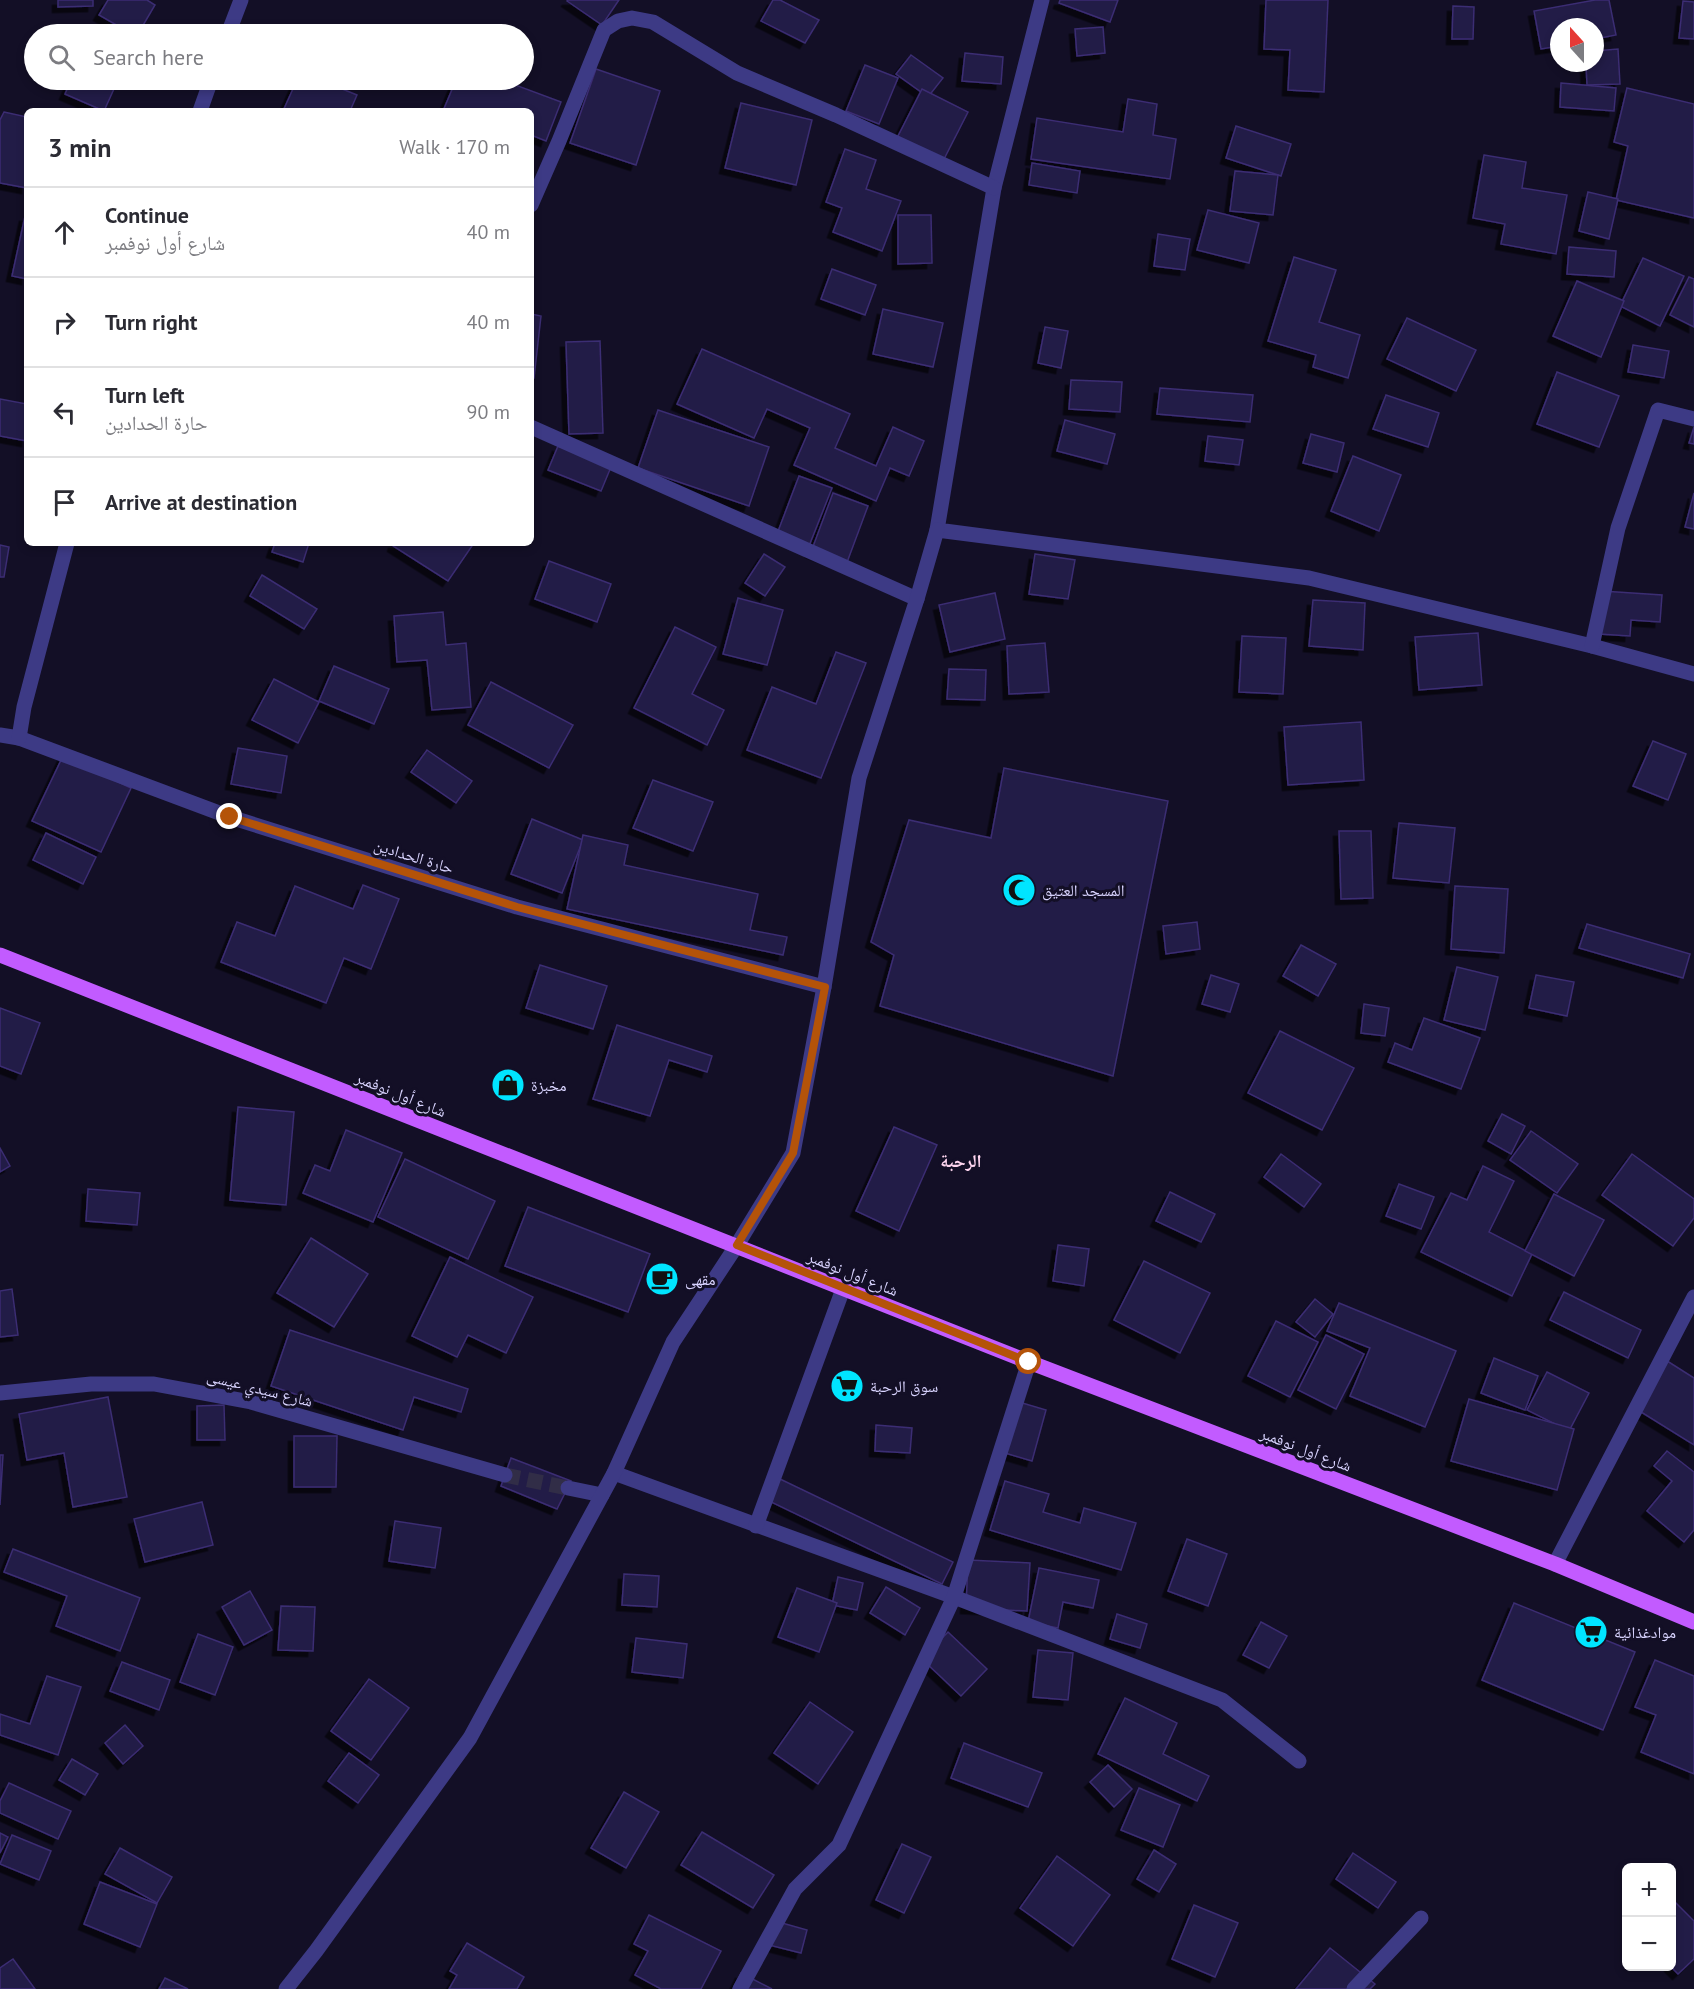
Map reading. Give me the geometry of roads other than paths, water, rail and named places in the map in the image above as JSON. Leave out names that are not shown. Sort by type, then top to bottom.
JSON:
[{"type":"main road","name":"شارع أول نوفمبر","points":[[0,955],[1029,1362],[1555,1564],[1694,1622]]},
{"type":"street","points":[[232,24],[241,0]]},
{"type":"street","points":[[286,1989],[470,1738],[614,1473],[673,1342],[737,1245],[793,1153],[825,987],[859,778],[937,530],[994,188],[1042,0]]},
{"type":"street","points":[[534,198],[604,30],[618,21],[632,18],[653,22],[737,73],[836,115],[994,188]]},
{"type":"street","points":[[201,108],[207,90]]},
{"type":"street","points":[[1592,646],[1618,528],[1658,410],[1694,418]]},
{"type":"street","points":[[534,429],[917,599]]},
{"type":"street","points":[[937,530],[1309,578],[1592,646],[1694,674]]},
{"type":"street","points":[[19,738],[24,707],[66,546]]},
{"type":"street","name":"حارة الحدادين","points":[[0,735],[19,738],[230,817],[517,907],[825,987]]},
{"type":"street","points":[[756,1526],[843,1288]]},
{"type":"street","points":[[1555,1564],[1694,1297]]},
{"type":"street","points":[[740,1989],[795,1889],[839,1845],[954,1597],[1029,1362]]},
{"type":"street","name":"شارع سيدي عيسى","points":[[0,1393],[91,1384],[154,1384],[251,1402],[505,1475]]},
{"type":"street","points":[[614,1473],[954,1597],[1222,1700],[1299,1761]]},
{"type":"street","points":[[568,1488],[602,1495]]},
{"type":"street","points":[[1354,1989],[1421,1918]]},
{"type":"tunnel","points":[[505,1475],[568,1488]]},
{"type":"place","name":"المسجد العتيق","points":[[1019,890]]},
{"type":"place","name":"مخبزة","points":[[508,1085]]},
{"type":"place","name":"مقهى","points":[[662,1279]]},
{"type":"place","name":"سوق الرحبة","points":[[847,1386]]},
{"type":"place","name":"موادغذائية","points":[[1591,1632]]},
{"type":"district","name":"الرحبة","points":[[961,1161]]}]
